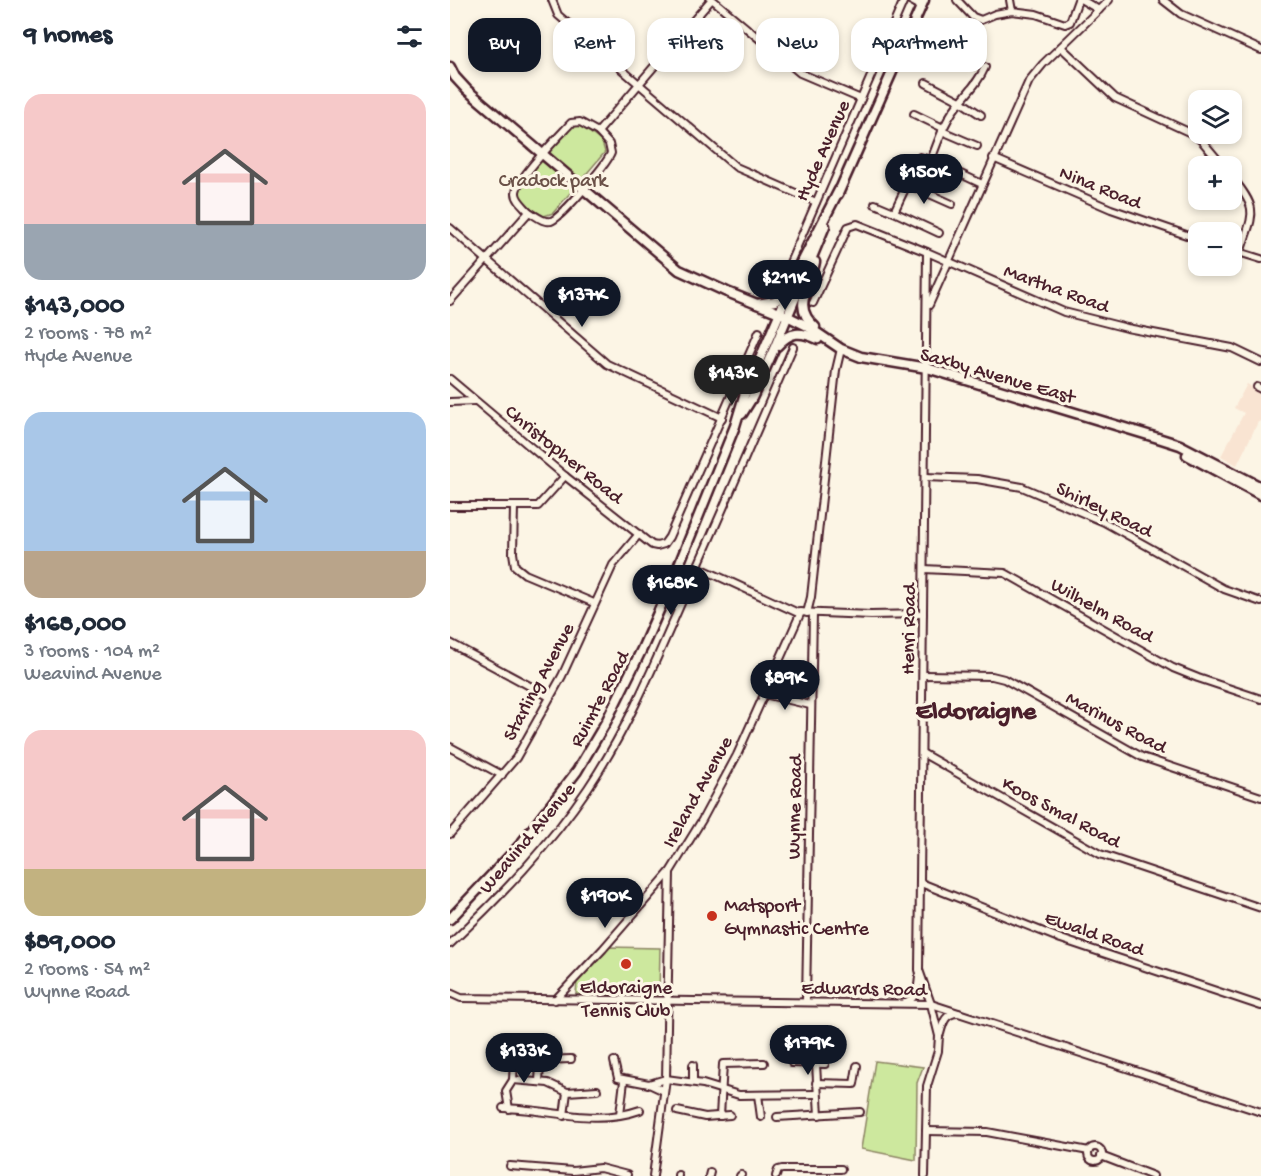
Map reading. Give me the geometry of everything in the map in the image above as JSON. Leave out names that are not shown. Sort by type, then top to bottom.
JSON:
[{"type":"main road","name":"Ruimte Road","points":[[450,919],[520,845],[567,784],[606,722],[668,591],[735,426],[744,396],[814,253],[839,190],[922,3]]},
{"type":"main road","name":"Saxby Avenue East","points":[[450,67],[455,77],[468,90],[673,266],[692,276],[783,315],[840,348],[873,360],[927,368],[1180,445],[1261,487]]},
{"type":"main road","name":"Ruimte Road","points":[[735,426],[752,398],[774,349],[792,285],[807,250],[839,190]]},
{"type":"main road","points":[[814,253],[813,269],[802,304],[803,312],[808,321],[840,348]]},
{"type":"main road","points":[[757,304],[780,299],[792,285]]},
{"type":"main road","points":[[774,349],[788,336],[798,333],[808,334],[840,348]]},
{"type":"main road","name":"Saxby Avenue East","points":[[1170,442],[1179,451],[1261,495]]},
{"type":"street","points":[[552,0],[558,15],[736,167],[816,202]]},
{"type":"street","points":[[598,132],[712,0],[800,73],[861,99]]},
{"type":"street","name":"Hyde Avenue","points":[[782,281],[904,0]]},
{"type":"street","points":[[910,0],[922,3]]},
{"type":"street","points":[[957,0],[981,20],[995,14],[1012,11],[1036,14],[1067,24],[1080,0],[1099,10]]},
{"type":"street","points":[[1010,0],[1012,11]]},
{"type":"street","points":[[927,309],[1029,81],[1109,0]]},
{"type":"street","points":[[1163,0],[1181,14],[1261,50]]},
{"type":"street","points":[[1061,47],[1108,93],[1124,103],[1193,134],[1215,156]]},
{"type":"street","points":[[931,160],[943,130],[960,101],[975,86],[983,72]]},
{"type":"street","points":[[926,83],[960,101],[981,116]]},
{"type":"street","points":[[914,114],[977,146]]},
{"type":"street","points":[[580,122],[598,132],[609,144],[611,153],[583,189],[553,220],[545,221],[529,212],[517,198],[515,191],[518,184],[543,154],[571,123],[580,122]]},
{"type":"street","points":[[894,212],[920,157],[982,184]]},
{"type":"street","name":"Nina Road","points":[[993,158],[1111,209],[1188,236]]},
{"type":"street","points":[[907,184],[952,204]]},
{"type":"street","points":[[1242,190],[1252,207],[1251,219],[1242,247]]},
{"type":"street","points":[[875,204],[939,232]]},
{"type":"street","points":[[450,301],[529,212]]},
{"type":"street","name":"Martha Road","points":[[813,303],[848,227],[853,224],[861,225],[1064,312],[1082,318],[1232,348],[1261,362]]},
{"type":"street","points":[[450,228],[607,364],[722,418],[759,332]]},
{"type":"street","name":"Henri Road","points":[[927,252],[919,970],[939,1036]]},
{"type":"street","points":[[1242,254],[1261,259]]},
{"type":"street","name":"Weavind Avenue","points":[[450,944],[530,864],[589,787],[636,703],[698,567],[793,347]]},
{"type":"street","name":"Ireland Avenue","points":[[653,1176],[666,1079],[670,872],[702,820],[737,755],[764,694],[807,613],[811,597],[840,348]]},
{"type":"street","name":"Christopher Road","points":[[450,379],[565,476],[652,545],[662,545],[669,537],[722,418]]},
{"type":"street","points":[[450,402],[475,401]]},
{"type":"street","points":[[450,506],[540,505],[565,476]]},
{"type":"street","name":"Shirley Road","points":[[925,477],[977,479],[1022,487],[1104,522],[1224,589],[1261,602]]},
{"type":"street","points":[[514,507],[515,566],[525,574],[594,603]]},
{"type":"street","name":"Starling Avenue","points":[[450,834],[502,775],[528,738],[573,653],[613,565],[639,534]]},
{"type":"street","points":[[698,567],[789,609],[807,613],[923,614]]},
{"type":"street","name":"Wilhelm Road","points":[[924,569],[1005,573],[1173,668],[1261,699]]},
{"type":"street","name":"Wynne Road","points":[[806,1001],[810,705],[807,613]]},
{"type":"street","points":[[450,643],[549,697]]},
{"type":"street","name":"Marinus Road","points":[[923,675],[992,676],[1004,679],[1152,761],[1261,797]]},
{"type":"street","points":[[764,694],[810,705]]},
{"type":"street","points":[[450,747],[502,775]]},
{"type":"street","name":"Koos Smal Road","points":[[922,753],[1100,854],[1261,908]]},
{"type":"street","points":[[555,1000],[670,872]]},
{"type":"street","name":"Ewald Road","points":[[921,883],[1061,939],[1261,1006]]},
{"type":"street","points":[[906,1002],[916,993],[919,970]]},
{"type":"street","name":"Edwards Road","points":[[450,993],[458,998],[931,1004],[1261,1112]]},
{"type":"street","points":[[925,1176],[927,1086],[938,1051],[939,1036],[946,1018],[952,1013],[962,1013]]},
{"type":"street","points":[[539,1082],[540,1064],[543,1060],[571,1059]]},
{"type":"street","points":[[514,1060],[513,1080],[506,1091],[506,1108],[564,1116],[592,1117],[640,1110]]},
{"type":"street","points":[[614,1061],[616,1076],[624,1080],[649,1084],[664,1091]]},
{"type":"street","points":[[720,1116],[724,1063],[764,1063]]},
{"type":"street","points":[[792,1064],[825,1064]]},
{"type":"street","points":[[816,1064],[819,1115]]},
{"type":"street","points":[[693,1065],[693,1082]]},
{"type":"street","points":[[816,1083],[854,1084],[857,1066]]},
{"type":"street","points":[[649,1084],[666,1079],[693,1082],[739,1095],[817,1094]]},
{"type":"street","points":[[513,1080],[551,1084],[567,1092],[597,1090]]},
{"type":"street","points":[[620,1114],[624,1080]]},
{"type":"street","points":[[564,1116],[567,1092]]},
{"type":"street","points":[[758,1095],[761,1117]]},
{"type":"street","points":[[677,1111],[704,1117],[730,1115]]},
{"type":"street","points":[[777,1118],[860,1112]]},
{"type":"street","points":[[926,1131],[987,1132],[1089,1151],[1092,1160],[1099,1159],[1101,1156],[1153,1176]]},
{"type":"street","points":[[510,1167],[573,1173],[600,1168],[627,1175]]},
{"type":"street","points":[[776,1176],[778,1170],[782,1169],[836,1171]]},
{"type":"shaded area","points":[[1247,384],[1261,392],[1261,421],[1258,422],[1237,465],[1221,456],[1244,413],[1234,408]]},
{"type":"green space","name":"Cradock park","points":[[580,125],[602,142],[605,152],[553,213],[544,216],[529,207],[522,199],[519,183],[570,126]]},
{"type":"green space","name":"Eldoraigne Tennis Club","points":[[608,947],[660,948],[659,995],[576,994],[577,980]]},
{"type":"green space","points":[[875,1061],[923,1067],[917,1083],[916,1160],[861,1149]]},
{"type":"place","name":"Matsport Gymnastic Centre","points":[[712,916]]},
{"type":"place","name":"Eldoraigne Tennis Club","points":[[626,964]]},
{"type":"district","name":"Eldoraigne","points":[[976,709]]}]
